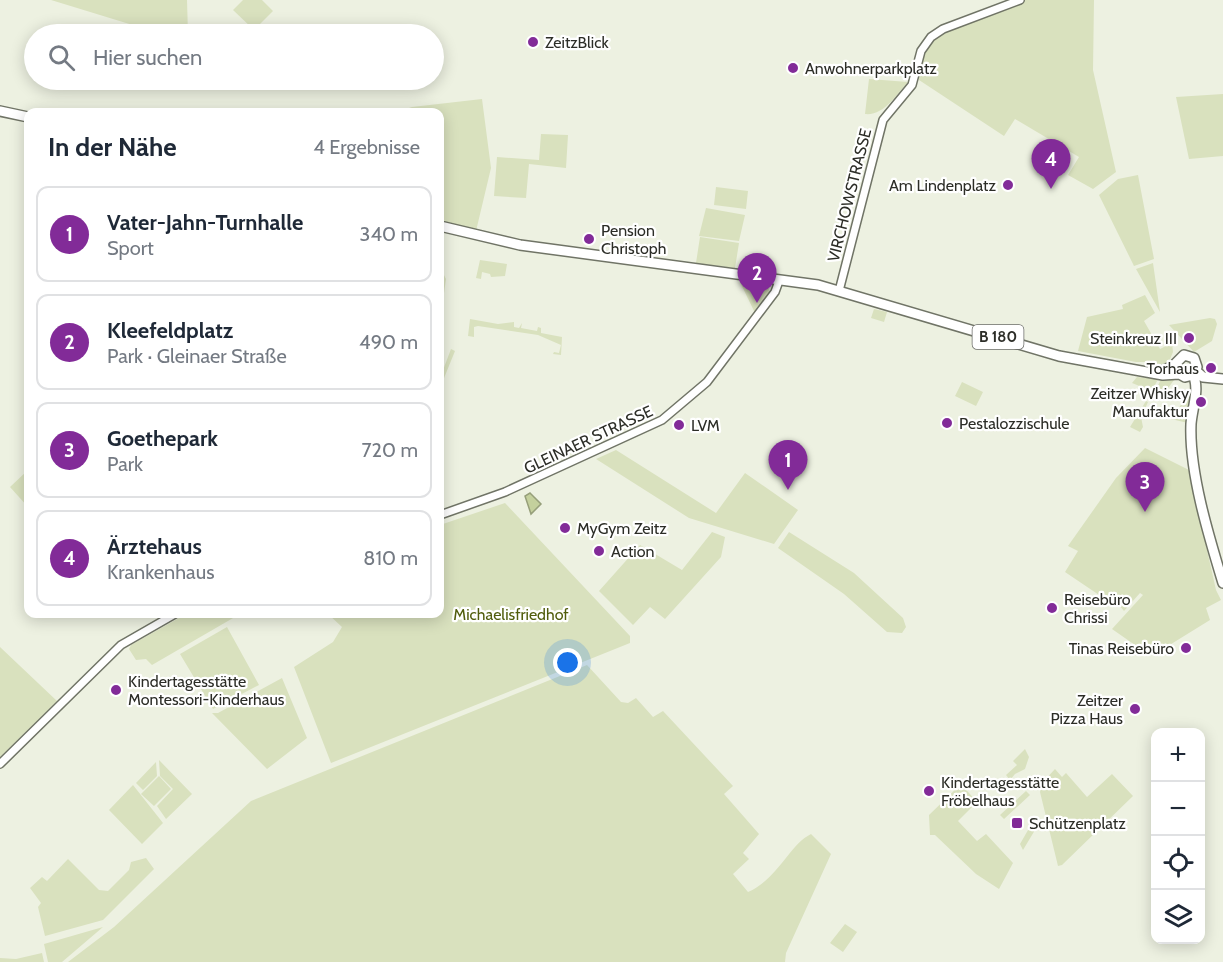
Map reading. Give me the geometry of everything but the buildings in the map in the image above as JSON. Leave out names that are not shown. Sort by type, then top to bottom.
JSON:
[{"type":"main road","points":[[0,111],[24,116]]},
{"type":"main road","name":"B 180","points":[[444,227],[520,245],[811,284],[1059,356],[1160,372],[1223,379]]},
{"type":"main road","points":[[1160,372],[1176,364],[1182,356],[1190,355],[1197,363],[1189,374]]},
{"type":"main road","points":[[1176,364],[1196,381],[1191,426],[1192,462],[1223,583]]},
{"type":"street","name":"VIRCHOWSTRASSE","points":[[839,291],[883,120],[913,81],[920,52],[937,33],[1020,0]]},
{"type":"street","name":"GLEINAER STRASSE","points":[[444,514],[505,492],[662,420],[706,382],[777,290],[779,281]]},
{"type":"street","points":[[0,764],[121,645],[168,618]]},
{"type":"green space","points":[[51,0],[187,0],[188,24],[129,24]]},
{"type":"green space","points":[[243,0],[262,0],[273,11],[260,24],[248,24],[233,10]]},
{"type":"green space","points":[[1025,0],[1094,0],[1093,70],[1116,172],[1093,189],[1068,175],[1079,157],[1015,119],[1004,136],[919,80],[920,62],[928,47],[940,36],[975,18]]},
{"type":"green space","points":[[869,79],[908,82],[884,108],[872,114],[865,114]]},
{"type":"green space","points":[[1223,94],[1223,156],[1189,159],[1176,97]]},
{"type":"green space","points":[[482,99],[491,168],[476,231],[444,223],[444,108],[409,108]]},
{"type":"green space","points":[[541,134],[568,135],[566,168],[529,164],[526,198],[494,196],[497,157],[539,160]]},
{"type":"green space","points":[[1138,175],[1154,259],[1134,266],[1099,195],[1118,179]]},
{"type":"green space","points":[[716,187],[748,191],[746,209],[714,205]]},
{"type":"green space","points":[[706,208],[745,215],[739,241],[699,236]]},
{"type":"green space","points":[[700,237],[739,243],[735,268],[696,263]]},
{"type":"green space","points":[[480,260],[507,264],[505,276],[491,277],[490,274],[482,272],[481,279],[476,278]]},
{"type":"green space","points":[[1153,263],[1160,312],[1136,269]]},
{"type":"green space","points":[[739,280],[767,283],[770,293],[755,313]]},
{"type":"green space","points":[[1145,295],[1155,313],[1144,321],[1160,349],[1172,343],[1173,352],[1168,364],[1136,362],[1078,351],[1087,317],[1123,309],[1122,305]]},
{"type":"green space","points":[[874,309],[887,312],[884,322],[871,318]]},
{"type":"green space","points":[[470,319],[498,324],[514,322],[514,327],[519,328],[522,323],[521,328],[537,331],[538,327],[541,328],[541,333],[562,337],[561,355],[553,354],[554,352],[559,353],[561,345],[538,335],[478,326],[474,327],[474,337],[468,336]]},
{"type":"green space","points":[[1215,319],[1217,324],[1212,341],[1194,352],[1169,325]]},
{"type":"green space","points":[[451,349],[455,351],[444,378],[444,367]]},
{"type":"green space","points":[[1137,377],[1158,379],[1152,391],[1132,383]]},
{"type":"green space","points":[[1161,379],[1174,380],[1166,391],[1167,396],[1156,390]]},
{"type":"green space","points":[[962,382],[983,392],[976,406],[955,396]]},
{"type":"green space","points":[[1190,392],[1188,423],[1171,419]]},
{"type":"green space","points":[[1146,401],[1148,402],[1141,417],[1143,427],[1140,432],[1130,427]]},
{"type":"green space","points":[[1145,448],[1189,470],[1216,590],[1221,600],[1206,608],[1210,620],[1155,654],[1150,648],[1145,652],[1112,629],[1143,595],[1140,593],[1124,611],[1111,595],[1105,599],[1065,572],[1078,551],[1068,546],[1116,478]]},
{"type":"green space","points":[[616,450],[716,513],[745,473],[798,510],[774,544],[689,518],[596,459]]},
{"type":"green space","points":[[24,474],[24,503],[10,487]]},
{"type":"green space","name":"Michaelisfriedhof","points":[[505,503],[630,636],[630,643],[331,763],[294,667],[333,642],[342,627],[332,618],[444,618],[444,524]]},
{"type":"green space","points":[[712,532],[725,537],[721,557],[665,619],[650,607],[633,625],[599,591],[640,545],[682,570]]},
{"type":"green space","points":[[789,532],[854,573],[903,618],[906,627],[902,633],[887,632],[844,594],[778,548]]},
{"type":"green space","points":[[179,618],[233,618],[152,665],[146,659],[136,660],[129,649],[131,645]]},
{"type":"green space","points":[[227,627],[259,685],[213,709],[180,654]]},
{"type":"green space","points":[[0,647],[57,701],[0,757]]},
{"type":"green space","points":[[587,665],[621,702],[628,703],[636,698],[653,717],[663,711],[733,786],[724,794],[759,834],[743,853],[749,859],[733,874],[748,892],[768,879],[796,846],[811,834],[831,854],[786,953],[785,962],[68,962],[114,927],[251,801]]},
{"type":"green space","points":[[282,678],[307,738],[267,769],[212,713],[218,713]]},
{"type":"green space","points":[[1025,749],[1029,757],[1025,769],[1015,774],[1010,780],[1006,775],[1017,765],[1013,761]]},
{"type":"green space","points":[[159,760],[192,794],[166,819],[157,806],[173,789],[160,776]]},
{"type":"green space","points":[[156,762],[157,776],[143,790],[136,783]]},
{"type":"green space","points":[[1055,769],[1062,777],[1066,773],[1087,797],[1112,774],[1133,796],[1062,865],[1058,866],[1040,792],[1042,783]]},
{"type":"green space","points":[[159,776],[171,789],[154,806],[141,794]]},
{"type":"green space","points":[[961,784],[977,802],[958,821],[977,841],[986,834],[1013,863],[999,889],[976,874],[935,835],[930,835],[929,815]]},
{"type":"green space","points":[[133,785],[163,823],[142,844],[109,810]]},
{"type":"green space","points":[[1026,791],[1030,795],[1004,819],[1000,815]]},
{"type":"green space","points":[[1035,818],[1035,830],[1023,850],[1020,844]]},
{"type":"green space","points":[[146,858],[154,869],[103,920],[45,936],[38,907],[41,903],[30,888],[42,877],[47,881],[68,859],[99,890],[108,891],[129,870],[131,862]]},
{"type":"green space","points":[[845,924],[857,932],[843,952],[830,943]]},
{"type":"green space","points":[[103,927],[62,962],[48,962],[44,944]]},
{"type":"green space","points":[[42,953],[44,962],[0,962],[0,958],[16,959]]},
{"type":"shaded area","points":[[530,493],[541,504],[531,514],[525,496]]},
{"type":"place","name":"ZeitzBlick","points":[[533,42]]},
{"type":"place","name":"Anwohnerparkplatz","points":[[793,68]]},
{"type":"place","name":"Am Lindenplatz","points":[[1008,185]]},
{"type":"place","name":"Ärztehaus","points":[[1051,189]]},
{"type":"place","name":"Pension Christoph","points":[[589,239]]},
{"type":"place","name":"Kleefeldplatz","points":[[757,303]]},
{"type":"place","name":"Steinkreuz III","points":[[1189,338]]},
{"type":"place","name":"Torhaus","points":[[1211,368]]},
{"type":"place","name":"Zeitzer Whisky Manufaktur","points":[[1201,402]]},
{"type":"place","name":"Pestalozzischule","points":[[947,423]]},
{"type":"place","name":"LVM","points":[[679,425]]},
{"type":"place","name":"Vater-Jahn-Turnhalle","points":[[788,490]]},
{"type":"place","name":"Goethepark","points":[[1145,512]]},
{"type":"place","name":"MyGym Zeitz","points":[[565,528]]},
{"type":"place","name":"Action","points":[[599,551]]},
{"type":"place","name":"Reisebüro Chrissi","points":[[1052,608]]},
{"type":"place","name":"Tinas Reisebüro","points":[[1186,648]]},
{"type":"place","name":"Kindertagesstätte Montessori-Kinderhaus","points":[[116,690]]},
{"type":"place","name":"Zeitzer Pizza Haus","points":[[1135,709]]},
{"type":"place","name":"Kindertagesstätte Fröbelhaus","points":[[929,791]]},
{"type":"place","name":"Schützenplatz","points":[[1017,823]]}]
